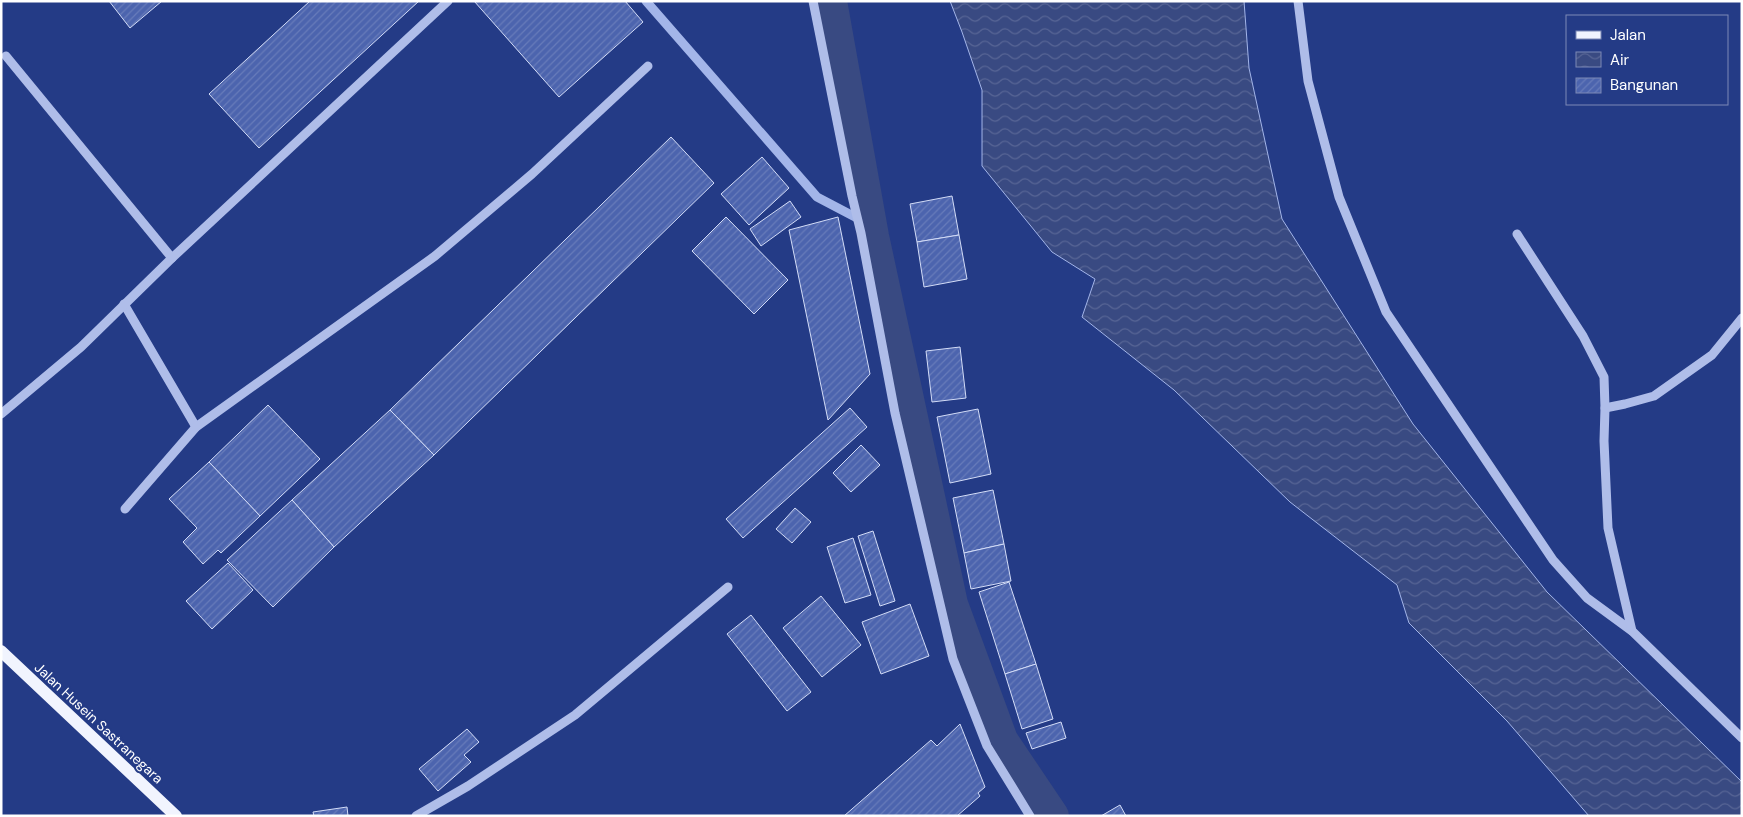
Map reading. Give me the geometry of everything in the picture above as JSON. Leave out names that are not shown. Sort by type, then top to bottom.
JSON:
[{"type":"main road","name":"Jalan Husein Sastranegara","points":[[1,651],[176,816]]},
{"type":"street","points":[[1,414],[81,347],[172,258],[448,1]]},
{"type":"street","points":[[813,1],[861,233],[895,413],[952,660],[986,746],[1030,816]]},
{"type":"street","points":[[1298,1],[1308,81],[1339,197],[1386,312],[1553,560],[1587,598],[1632,632],[1742,738]]},
{"type":"street","points":[[6,56],[172,258]]},
{"type":"street","points":[[125,509],[196,427],[435,256],[532,174],[648,66]]},
{"type":"street","points":[[1517,234],[1584,336],[1604,377],[1604,441],[1608,528],[1632,632]]},
{"type":"street","points":[[124,304],[196,427]]},
{"type":"street","points":[[1605,408],[1654,396],[1712,355],[1742,318]]},
{"type":"street","points":[[416,816],[468,786],[575,715],[728,587]]},
{"type":"water","points":[[950,1],[1244,1],[1249,68],[1282,219],[1413,424],[1547,592],[1742,782],[1742,816],[1589,816],[1507,721],[1409,623],[1397,585],[1290,502],[1174,390],[1082,317],[1095,279],[1052,252],[982,166],[982,90]]},
{"type":"building","points":[[109,1],[162,1],[130,28]]},
{"type":"building","points":[[310,1],[419,1],[259,148],[209,94]]},
{"type":"building","points":[[474,1],[625,1],[643,22],[559,97]]},
{"type":"building","points":[[671,137],[714,183],[434,455],[390,410]]},
{"type":"building","points":[[762,157],[789,188],[749,225],[721,194]]},
{"type":"building","points":[[952,196],[959,235],[917,242],[910,204]]},
{"type":"building","points":[[790,201],[801,217],[761,246],[750,229]]},
{"type":"building","points":[[726,217],[788,280],[754,314],[692,251]]},
{"type":"building","points":[[838,217],[870,374],[828,420],[789,230]]},
{"type":"building","points":[[959,235],[967,279],[924,287],[917,242]]},
{"type":"building","points":[[960,347],[966,398],[932,402],[926,351]]},
{"type":"building","points":[[268,405],[320,459],[260,516],[209,462]]},
{"type":"building","points":[[850,408],[867,427],[743,538],[726,519]]},
{"type":"building","points":[[978,409],[991,474],[950,483],[937,417]]},
{"type":"building","points":[[390,410],[434,455],[334,547],[292,500]]},
{"type":"building","points":[[861,445],[880,465],[851,492],[833,473]]},
{"type":"building","points":[[209,462],[260,516],[221,553],[218,550],[203,564],[183,542],[197,528],[169,499]]},
{"type":"building","points":[[993,490],[1004,544],[964,553],[953,498]]},
{"type":"building","points":[[292,500],[334,547],[273,607],[227,560]]},
{"type":"building","points":[[795,508],[811,522],[792,543],[776,529]]},
{"type":"building","points":[[873,531],[895,601],[880,606],[858,536]]},
{"type":"building","points":[[853,538],[871,595],[845,603],[827,547]]},
{"type":"building","points":[[1004,544],[1011,581],[971,589],[964,553]]},
{"type":"building","points":[[228,563],[253,590],[212,629],[186,601]]},
{"type":"building","points":[[1009,582],[1036,664],[1005,674],[979,592]]},
{"type":"building","points":[[821,596],[861,645],[822,677],[783,628]]},
{"type":"building","points":[[910,604],[929,656],[881,674],[862,622]]},
{"type":"building","points":[[751,615],[811,692],[787,711],[727,634]]},
{"type":"building","points":[[1036,664],[1053,719],[1022,729],[1005,674]]},
{"type":"building","points":[[1061,722],[1066,738],[1032,749],[1026,733]]},
{"type":"building","points":[[960,724],[985,787],[978,793],[980,796],[957,816],[844,816],[931,740],[937,746]]},
{"type":"building","points":[[467,729],[479,742],[464,755],[471,762],[438,791],[419,769]]},
{"type":"building","points":[[1120,805],[1126,816],[1101,816]]},
{"type":"building","points":[[347,807],[348,816],[314,816],[313,812]]},
{"type":"waterway","points":[[646,1],[817,197],[857,218],[873,236]]},
{"type":"waterway","points":[[831,1],[873,236],[952,604],[1002,740],[1053,816]]}]
